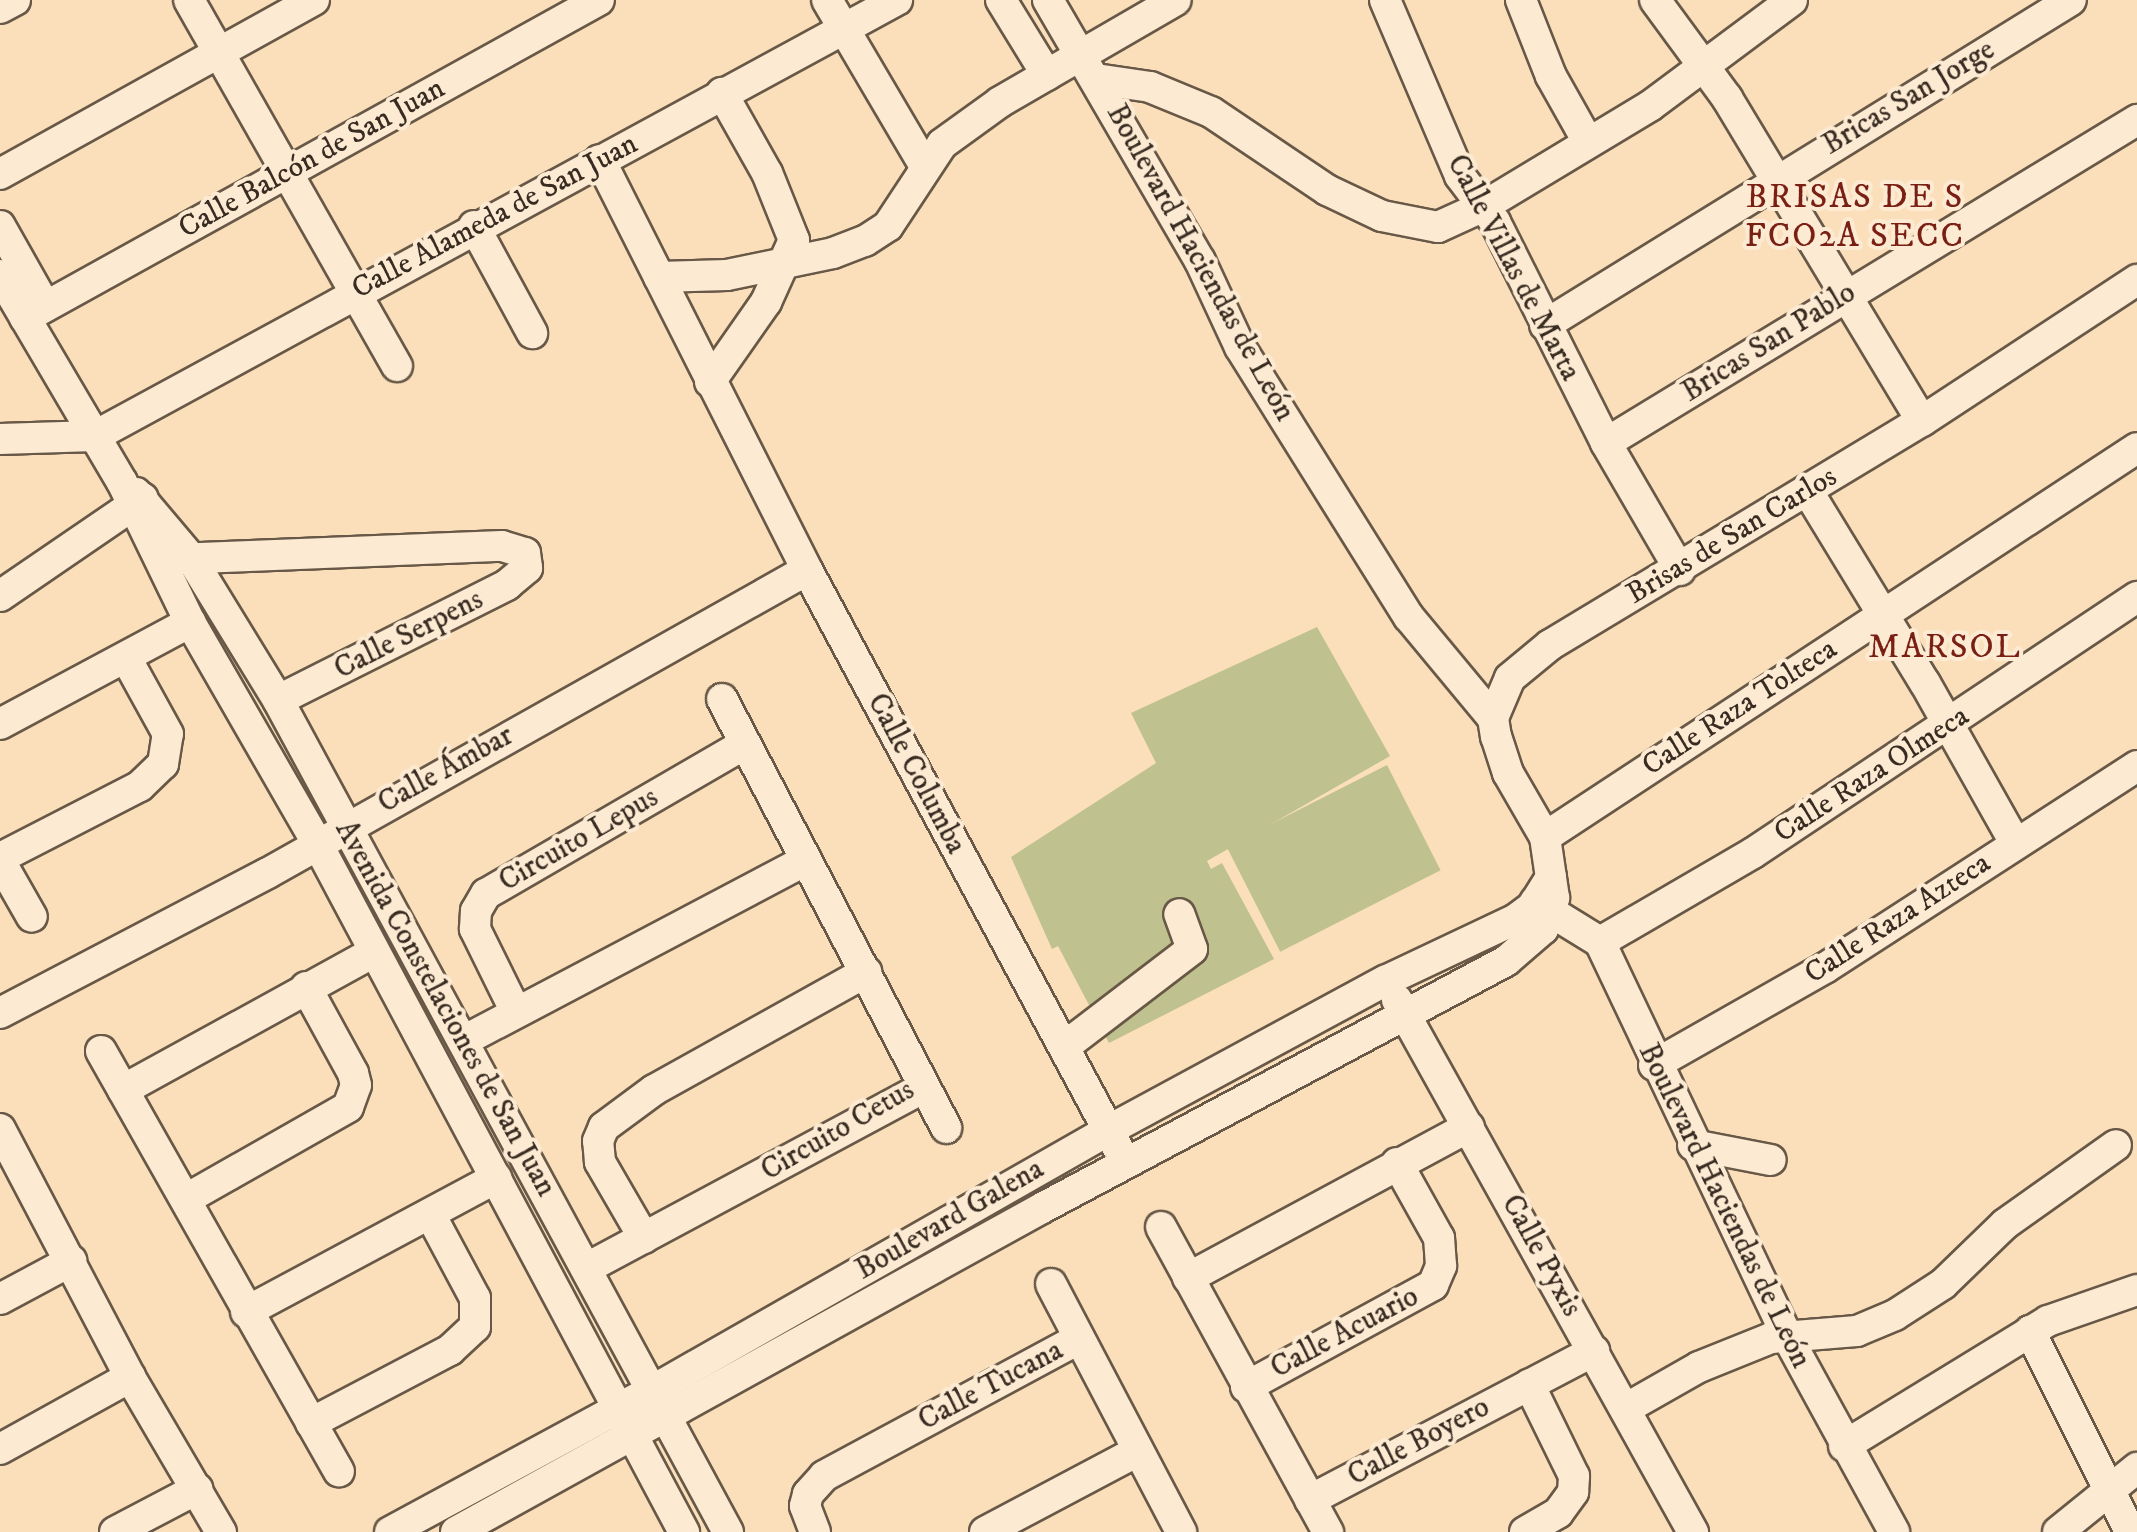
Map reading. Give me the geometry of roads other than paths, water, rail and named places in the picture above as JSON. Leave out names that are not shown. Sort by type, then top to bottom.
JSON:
[{"type":"street","points":[[0,8],[15,0]]},
{"type":"street","points":[[189,0],[397,366]]},
{"type":"street","points":[[0,174],[314,0]]},
{"type":"street","name":"Calle Balcón de San Juan","points":[[35,312],[599,0]]},
{"type":"street","points":[[827,0],[924,165]]},
{"type":"street","name":"Calle Alameda de San Juan","points":[[95,436],[474,226],[897,0]]},
{"type":"street","points":[[1001,0],[1047,75]]},
{"type":"street","name":"Boulevard Haciendas de León","points":[[1048,0],[1200,261],[1240,347],[1409,617],[1493,718]]},
{"type":"street","points":[[659,277],[727,275],[789,259],[833,253],[888,226],[924,165],[942,144],[1047,75],[1088,66],[1176,0]]},
{"type":"street","name":"Calle Villas de Marta","points":[[1385,0],[1460,176],[1484,206],[1606,443],[1680,570]]},
{"type":"street","points":[[1521,0],[1551,76],[1588,142]]},
{"type":"street","points":[[1655,0],[1703,63],[1848,294],[1922,421]]},
{"type":"street","points":[[1088,66],[1211,112],[1314,182],[1382,216],[1438,227],[1484,206],[1650,106],[1703,63],[1792,0]]},
{"type":"street","name":"Bricas San Jorge","points":[[1545,325],[1775,180],[2071,0]]},
{"type":"street","points":[[710,382],[743,339],[789,259],[792,227],[722,93]]},
{"type":"street","name":"Bricas San Pablo","points":[[1606,443],[2137,120]]},
{"type":"street","name":"Calle Columba","points":[[600,160],[807,570],[1126,1164]]},
{"type":"street","points":[[0,226],[35,312],[95,436],[132,495],[0,596]]},
{"type":"street","points":[[474,226],[532,333]]},
{"type":"street","points":[[0,275],[35,312]]},
{"type":"street","name":"Brisas de San Carlos","points":[[1493,718],[1505,687],[1527,660],[1922,421],[2137,280]]},
{"type":"street","points":[[0,439],[95,436]]},
{"type":"street","name":"Calle Raza Tolteca","points":[[1545,837],[2137,448]]},
{"type":"street","points":[[1807,490],[1950,724],[2015,843]]},
{"type":"street","name":"Avenida Constelaciones de San Juan","points":[[132,495],[191,558],[278,700],[728,1532]]},
{"type":"street","name":"Avenida Constelaciones de San Juan","points":[[132,495],[159,560],[190,622],[317,843],[684,1532]]},
{"type":"street","name":"Calle Serpens","points":[[191,558],[502,546],[520,549],[528,558],[520,577],[507,585],[278,700]]},
{"type":"street","points":[[159,560],[191,558]]},
{"type":"street","name":"Calle Ámbar","points":[[0,1013],[317,843],[807,570]]},
{"type":"street","name":"Calle Raza Olmeca","points":[[1600,942],[1753,853],[2137,597]]},
{"type":"street","points":[[0,724],[190,622]]},
{"type":"street","points":[[32,917],[0,860],[140,786],[163,764],[168,734],[126,658]]},
{"type":"street","name":"Circuito Cetus","points":[[587,1268],[925,1087],[722,699]]},
{"type":"street","points":[[1493,718],[1508,773],[1545,837],[1551,876],[1535,918],[1600,942]]},
{"type":"street","name":"Circuito Lepus","points":[[516,1012],[475,929],[476,911],[486,894],[745,744]]},
{"type":"street","name":"Calle Raza Azteca","points":[[1654,1065],[1825,968],[2137,766]]},
{"type":"street","points":[[463,1041],[806,860]]},
{"type":"street","points":[[1064,1047],[1192,949],[1179,914]]},
{"type":"street","name":"Boulevard Galena","points":[[456,1532],[627,1421],[1109,1130],[1385,981],[1535,918]]},
{"type":"street","name":"Boulevard Galena","points":[[659,1403],[1126,1164],[1477,979],[1535,918]]},
{"type":"street","name":"Boulevard Haciendas de León","points":[[1600,942],[1654,1065],[1788,1338],[1844,1446],[1894,1532]]},
{"type":"street","points":[[123,1090],[374,952]]},
{"type":"street","points":[[644,1238],[600,1162],[598,1141],[604,1127],[654,1090],[866,972]]},
{"type":"street","name":"Calle Pyxis","points":[[1385,981],[1407,1015],[1693,1532]]},
{"type":"street","points":[[188,1198],[348,1107],[356,1085],[353,1073],[306,987]]},
{"type":"street","points":[[101,1051],[188,1198],[246,1312],[339,1471]]},
{"type":"street","points":[[925,1087],[946,1128]]},
{"type":"street","points":[[1188,1278],[1469,1127]]},
{"type":"street","points":[[1693,1145],[1771,1160]]},
{"type":"street","points":[[1625,1409],[1719,1358],[1771,1338],[1857,1331],[1895,1315],[1943,1284],[2005,1224],[2116,1145]]},
{"type":"street","points":[[4,1148],[71,1261],[130,1377],[221,1532]]},
{"type":"street","name":"Calle Acuario","points":[[1161,1227],[1246,1387],[1433,1285],[1441,1266],[1439,1238],[1397,1163]]},
{"type":"street","points":[[246,1312],[496,1178]]},
{"type":"street","points":[[311,1423],[450,1350],[475,1327],[475,1298],[430,1214]]},
{"type":"street","points":[[0,1299],[71,1261]]},
{"type":"street","points":[[1051,1284],[1078,1339]]},
{"type":"street","points":[[1844,1446],[2030,1331],[2137,1290]]},
{"type":"street","points":[[2030,1331],[2130,1532]]},
{"type":"street","name":"Calle Tucana","points":[[815,1532],[805,1506],[808,1494],[824,1476],[1078,1339],[1181,1532]]},
{"type":"street","name":"Calle Boyero","points":[[1310,1500],[1594,1351]]},
{"type":"street","points":[[0,1449],[130,1377]]},
{"type":"street","points":[[1525,1532],[1558,1513],[1573,1492],[1574,1476],[1529,1384]]},
{"type":"street","points":[[1246,1387],[1328,1532]]},
{"type":"street","name":"Boulevard Galena","points":[[390,1532],[627,1421]]},
{"type":"street","points":[[985,1532],[1138,1451]]},
{"type":"street","points":[[2058,1532],[2137,1468]]},
{"type":"street","points":[[115,1532],[197,1489]]},
{"type":"district","name":"BRISAS DE S FCO2A SECC","points":[[1855,216]]},
{"type":"district","name":"MARSOL","points":[[1945,648]]}]
